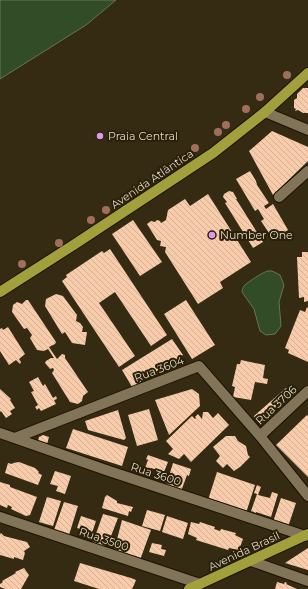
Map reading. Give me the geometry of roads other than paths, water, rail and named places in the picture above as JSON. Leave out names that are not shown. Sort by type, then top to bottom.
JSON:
[{"type":"main road","name":"Avenida Atlântica","points":[[0,292],[213,153],[265,112],[308,74]]},
{"type":"main road","name":"Avenida Brasil","points":[[189,589],[306,535]]},
{"type":"street","points":[[265,112],[308,130]]},
{"type":"street","points":[[279,197],[308,171]]},
{"type":"street","name":"Rua 3604","points":[[15,438],[199,366],[260,436],[308,496]]},
{"type":"street","name":"Rua 3706","points":[[260,436],[308,391]]},
{"type":"street","name":"Rua 3600","points":[[0,433],[306,535]]},
{"type":"street","name":"Rua 3500","points":[[0,517],[200,584]]},
{"type":"street","points":[[251,561],[308,581]]},
{"type":"place","name":"Praia Central","points":[[100,136]]},
{"type":"place","name":"Number One","points":[[212,235]]}]
